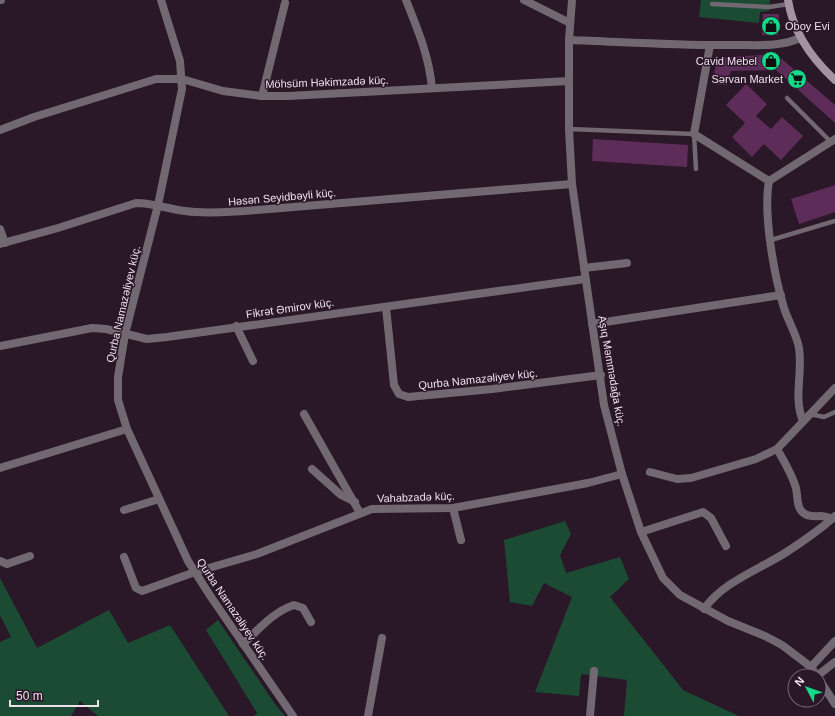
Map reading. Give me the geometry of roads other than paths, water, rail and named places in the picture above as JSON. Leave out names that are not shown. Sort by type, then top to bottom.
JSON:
[{"type":"main road","points":[[788,2],[800,38],[812,57],[835,80]]},
{"type":"street","name":"Qurba Namazəliyev küç.","points":[[162,0],[180,60],[182,79],[180,102],[158,205],[125,334],[118,377],[118,400],[127,429],[195,572],[293,716]]},
{"type":"street","points":[[406,0],[424,44],[430,66],[432,88]]},
{"type":"street","points":[[524,0],[570,23]]},
{"type":"street","name":"Aşıq Məmmədağa küç.","points":[[572,0],[569,40],[569,129],[572,184],[585,279],[601,375],[604,405],[622,474],[641,532],[663,578],[680,595],[704,609],[770,639],[811,667]]},
{"type":"street","points":[[262,96],[285,3]]},
{"type":"street","points":[[569,40],[710,45],[779,44],[791,42],[800,38]]},
{"type":"street","points":[[710,45],[694,134],[769,181]]},
{"type":"street","name":"Möhsüm Həkimzadə küç.","points":[[0,130],[34,117],[156,79],[182,79],[210,89],[262,96],[288,96],[569,81]]},
{"type":"street","points":[[769,181],[832,140]]},
{"type":"street","points":[[769,181],[767,203],[771,240],[781,295],[798,346],[800,358],[798,401],[803,421]]},
{"type":"street","name":"Həsən Seyidbəyli küç.","points":[[2,244],[136,203],[158,205],[184,211],[208,213],[572,184]]},
{"type":"street","points":[[0,229],[2,244]]},
{"type":"street","points":[[584,268],[627,264]]},
{"type":"street","name":"Fikrət Əmirov küç.","points":[[0,346],[92,328],[106,329],[147,339],[585,279]]},
{"type":"street","points":[[592,324],[781,295]]},
{"type":"street","name":"Qurba Namazəliyev küç.","points":[[386,307],[394,385],[399,394],[408,397],[492,389],[601,375]]},
{"type":"street","points":[[236,326],[254,361]]},
{"type":"street","points":[[650,472],[677,479],[691,478],[750,461],[777,449],[835,388]]},
{"type":"street","points":[[304,414],[360,513]]},
{"type":"street","points":[[0,468],[127,429]]},
{"type":"street","points":[[777,449],[792,478],[798,507],[804,514],[810,516],[827,516],[833,518]]},
{"type":"street","points":[[312,469],[341,495],[355,502]]},
{"type":"street","name":"Vahabzadə küç.","points":[[124,557],[136,588],[142,592],[195,572],[272,548],[372,509],[453,508],[588,483],[622,474]]},
{"type":"street","points":[[124,510],[159,499]]},
{"type":"street","points":[[453,508],[461,540]]},
{"type":"street","points":[[641,532],[703,512],[711,518],[726,546]]},
{"type":"street","points":[[704,609],[710,600],[721,591],[785,553],[833,518]]},
{"type":"street","points":[[0,561],[7,564],[30,556]]},
{"type":"street","points":[[243,644],[272,616],[282,609],[294,605],[303,608],[311,622]]},
{"type":"street","points":[[368,716],[382,638]]},
{"type":"street","points":[[811,667],[835,641]]},
{"type":"street","points":[[827,668],[835,662]]},
{"type":"street","points":[[590,716],[594,671]]},
{"type":"street","points":[[827,692],[835,704]]},
{"type":"lane","points":[[712,4],[730,2],[769,7],[788,2]]},
{"type":"lane","points":[[787,98],[832,140]]},
{"type":"lane","points":[[569,129],[694,134],[696,169]]},
{"type":"lane","points":[[771,240],[835,221]]},
{"type":"lane","points":[[810,414],[824,417],[835,412]]},
{"type":"place","name":"Oboy Evi","points":[[771,26]]},
{"type":"place","name":"Cavid Mebel","points":[[771,61]]},
{"type":"place","name":"Sərvan Market","points":[[797,79]]}]
